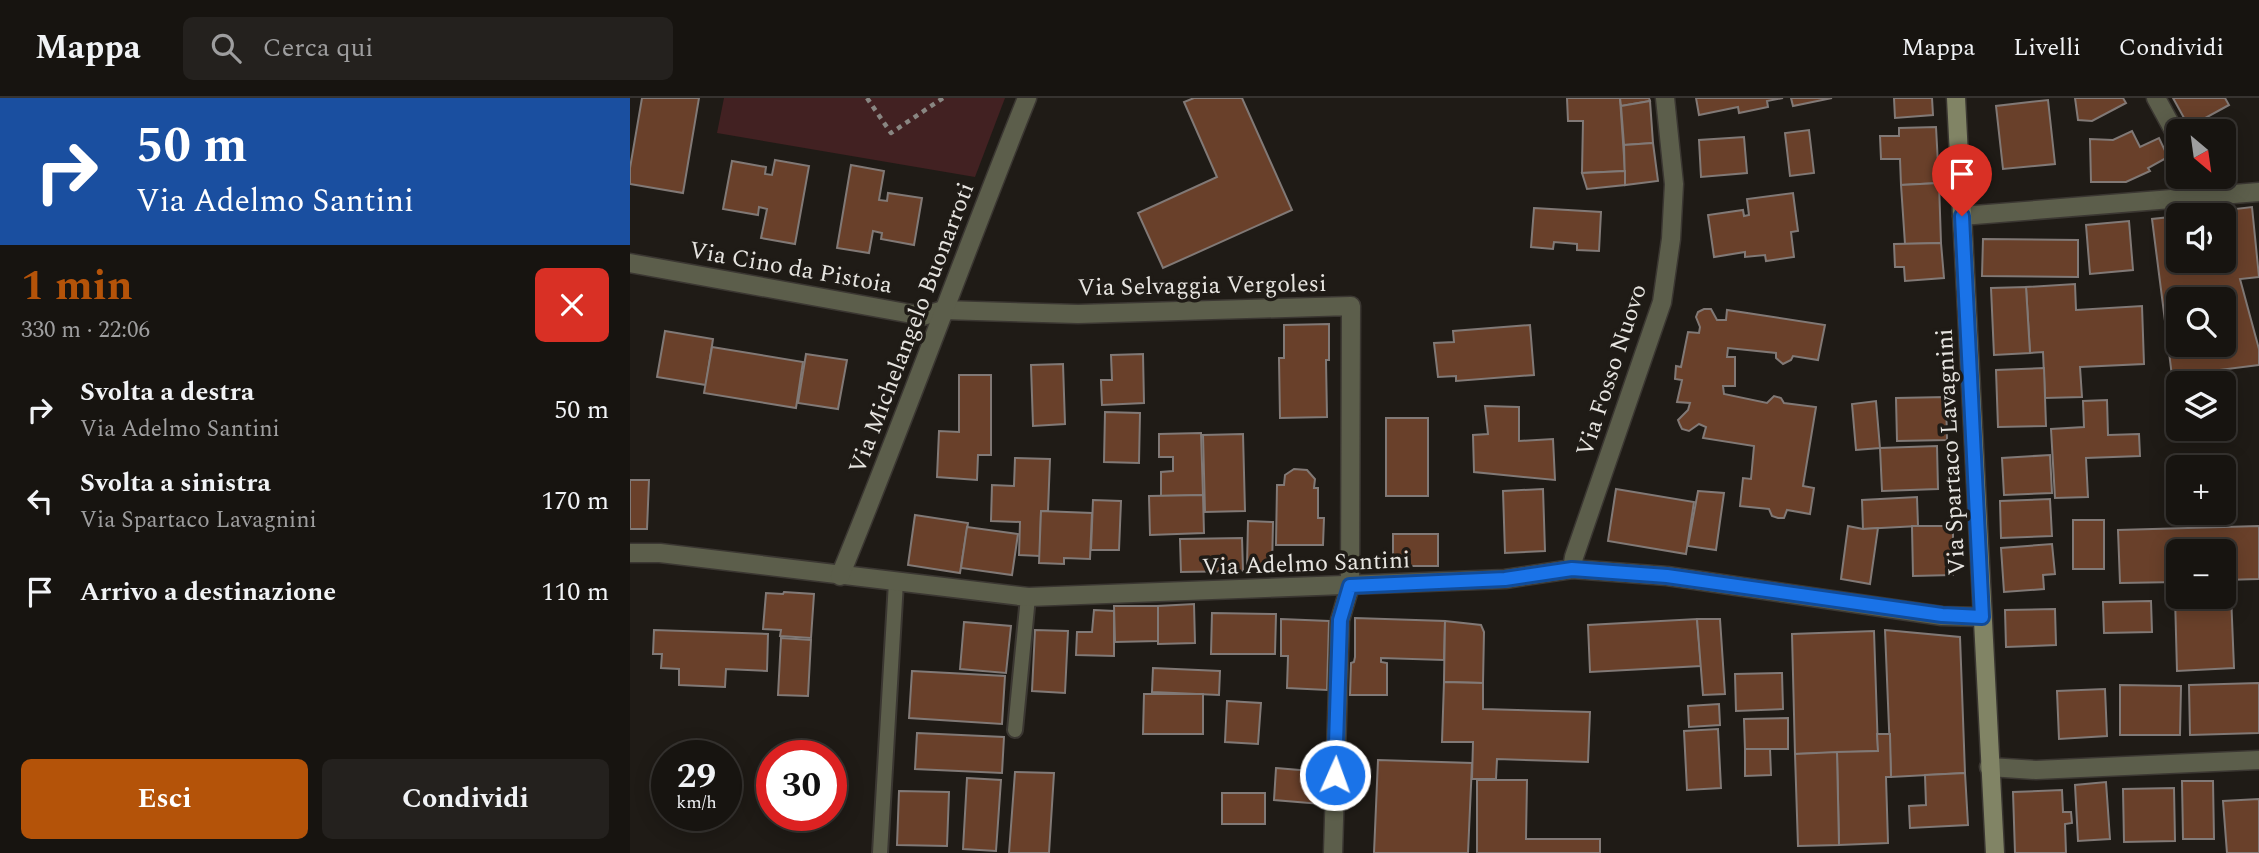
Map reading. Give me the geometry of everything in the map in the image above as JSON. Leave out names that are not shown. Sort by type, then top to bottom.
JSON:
[{"type":"main road","name":"Via Spartaco Lavagnini","points":[[1956,98],[1995,853]]},
{"type":"street","name":"Via Michelangelo Buonarroti","points":[[840,576],[882,475],[943,310],[1027,98]]},
{"type":"street","name":"Via Fosso Nuovo","points":[[1572,569],[1662,302],[1671,239],[1674,184],[1665,98]]},
{"type":"street","points":[[2156,98],[2167,119]]},
{"type":"street","points":[[2201,189],[2203,197]]},
{"type":"street","points":[[1962,216],[2259,192]]},
{"type":"street","name":"Via Cino da Pistoia","points":[[630,263],[923,316],[943,310]]},
{"type":"street","name":"Via Selvaggia Vergolesi","points":[[943,310],[1078,314],[1351,306],[1350,586]]},
{"type":"street","name":"Via Adelmo Santini","points":[[630,553],[660,554],[1028,597],[1505,579],[1572,569],[1667,576],[1942,615],[1982,617]]},
{"type":"street","points":[[1333,853],[1340,620],[1350,586]]},
{"type":"street","points":[[1989,767],[2036,769],[2259,760]]},
{"type":"lane","points":[[880,853],[896,582]]},
{"type":"lane","points":[[1015,730],[1028,597]]},
{"type":"path","points":[[866,98],[891,133],[943,98]]},
{"type":"shaded area","points":[[724,98],[1005,98],[975,177],[717,133]]},
{"type":"building","points":[[642,98],[699,98],[683,193],[630,184],[630,168]]},
{"type":"building","points":[[1194,98],[1242,98],[1292,210],[1163,268],[1138,213],[1217,177],[1184,102]]},
{"type":"building","points":[[1567,98],[1620,98],[1625,171],[1582,173],[1583,121],[1568,121]]},
{"type":"building","points":[[1620,98],[1649,98],[1650,101],[1621,106]]},
{"type":"building","points":[[1696,98],[1783,98],[1767,101],[1768,107],[1739,113],[1738,107],[1699,115]]},
{"type":"building","points":[[1791,98],[1832,98],[1793,106]]},
{"type":"building","points":[[1894,98],[1932,98],[1933,115],[1895,118]]},
{"type":"building","points":[[2075,98],[2123,98],[2126,103],[2092,121],[2078,120]]},
{"type":"building","points":[[2173,98],[2225,98],[2229,105],[2204,119],[2185,119]]},
{"type":"building","points":[[2048,100],[2055,164],[2003,169],[1996,106]]},
{"type":"building","points":[[1650,101],[1653,143],[1624,145],[1621,106]]},
{"type":"building","points":[[1936,127],[1939,183],[1901,185],[1900,159],[1881,159],[1880,136],[1899,136],[1899,128]]},
{"type":"building","points":[[1809,130],[1814,173],[1790,176],[1785,133]]},
{"type":"building","points":[[2132,131],[2140,147],[2159,138],[2166,158],[2148,168],[2150,171],[2126,182],[2091,182],[2090,139],[2113,140]]},
{"type":"building","points":[[1744,137],[1747,173],[1701,177],[1699,140]]},
{"type":"building","points":[[1653,143],[1658,181],[1625,185],[1624,145]]},
{"type":"building","points":[[775,160],[809,166],[795,244],[761,238],[767,209],[759,207],[758,215],[723,209],[732,161],[766,167],[765,174],[772,175]]},
{"type":"building","points":[[851,165],[884,171],[879,200],[887,201],[888,193],[922,198],[914,245],[881,239],[882,233],[873,231],[869,253],[837,248]]},
{"type":"building","points":[[1625,171],[1625,185],[1587,189],[1582,173]]},
{"type":"building","points":[[1939,183],[1941,243],[1905,244],[1901,185]]},
{"type":"building","points":[[1793,193],[1798,231],[1791,232],[1794,257],[1766,261],[1765,255],[1745,257],[1745,252],[1714,257],[1708,215],[1743,210],[1744,216],[1749,215],[1747,199]]},
{"type":"building","points":[[2252,207],[2259,277],[2240,279],[2259,349],[2259,365],[2212,371],[2171,371],[2170,357],[2236,357],[2236,287],[2166,287],[2166,329],[2152,219],[2166,217],[2166,273],[2236,273],[2236,209]]},
{"type":"building","points":[[1534,208],[1601,212],[1599,251],[1577,250],[1577,244],[1554,242],[1553,249],[1531,247]]},
{"type":"building","points":[[2129,221],[2133,270],[2090,274],[2086,225]]},
{"type":"building","points":[[1983,239],[2078,240],[2078,277],[1982,276]]},
{"type":"building","points":[[1941,243],[1944,278],[1905,281],[1904,267],[1895,267],[1894,244]]},
{"type":"building","points":[[2075,284],[2076,310],[2142,306],[2144,364],[2080,367],[2082,397],[2045,398],[2043,352],[2030,353],[2026,287]]},
{"type":"building","points":[[2026,287],[2030,353],[1994,355],[1991,288]]},
{"type":"building","points":[[1711,309],[1717,320],[1726,320],[1727,310],[1825,325],[1818,360],[1793,356],[1783,364],[1776,358],[1776,353],[1728,348],[1727,357],[1735,357],[1735,386],[1723,386],[1724,394],[1767,403],[1774,396],[1781,398],[1784,403],[1816,407],[1803,486],[1814,488],[1810,514],[1787,510],[1784,518],[1778,518],[1772,516],[1769,509],[1740,506],[1743,478],[1751,479],[1754,446],[1703,438],[1706,427],[1699,424],[1689,431],[1682,429],[1678,420],[1688,410],[1690,403],[1677,402],[1682,380],[1675,379],[1676,366],[1681,367],[1688,332],[1699,333],[1696,317],[1698,312]]},
{"type":"building","points":[[1329,324],[1329,360],[1326,360],[1327,417],[1280,418],[1279,358],[1284,358],[1284,325]]},
{"type":"building","points":[[1530,325],[1534,375],[1456,381],[1456,376],[1438,377],[1434,343],[1454,342],[1453,331]]},
{"type":"building","points":[[665,331],[713,339],[706,385],[657,377]]},
{"type":"building","points":[[712,347],[803,362],[796,408],[704,393]]},
{"type":"building","points":[[806,354],[847,360],[838,409],[798,403]]},
{"type":"building","points":[[1143,354],[1144,403],[1102,405],[1101,380],[1112,380],[1111,355]]},
{"type":"building","points":[[1063,364],[1065,424],[1033,426],[1031,365]]},
{"type":"building","points":[[2044,368],[2046,426],[1998,427],[1996,370]]},
{"type":"building","points":[[959,375],[991,375],[991,455],[978,455],[977,480],[937,477],[939,431],[959,432]]},
{"type":"building","points":[[1946,397],[1947,440],[1897,441],[1896,398]]},
{"type":"building","points":[[2107,400],[2108,435],[2139,434],[2140,456],[2086,458],[2088,497],[2055,498],[2051,429],[2084,427],[2083,401]]},
{"type":"building","points":[[1876,401],[1880,448],[1856,450],[1852,404]]},
{"type":"building","points":[[1485,406],[1519,407],[1519,441],[1553,439],[1555,480],[1474,472],[1473,435],[1488,434]]},
{"type":"building","points":[[1105,412],[1140,413],[1139,463],[1104,462]]},
{"type":"building","points":[[1386,418],[1428,418],[1428,496],[1386,496]]},
{"type":"building","points":[[1201,433],[1203,495],[1161,496],[1161,472],[1173,471],[1173,457],[1159,457],[1159,434]]},
{"type":"building","points":[[1243,434],[1245,511],[1205,512],[1203,435]]},
{"type":"building","points":[[1937,446],[1938,489],[1882,491],[1880,448]]},
{"type":"building","points":[[2050,455],[2052,493],[2004,495],[2002,458]]},
{"type":"building","points":[[1015,458],[1050,459],[1048,511],[1041,511],[1040,556],[1019,555],[1020,522],[991,521],[992,485],[1014,486]]},
{"type":"building","points":[[1294,469],[1307,470],[1315,479],[1314,488],[1318,488],[1318,518],[1324,518],[1323,545],[1276,545],[1277,485],[1284,485],[1285,475]]},
{"type":"building","points":[[630,480],[649,480],[647,529],[630,529]]},
{"type":"building","points":[[1543,489],[1545,551],[1505,553],[1503,491]]},
{"type":"building","points":[[1616,489],[1694,502],[1686,554],[1608,541]]},
{"type":"building","points":[[1698,491],[1724,493],[1716,550],[1688,546]]},
{"type":"building","points":[[1203,495],[1204,533],[1150,535],[1149,496]]},
{"type":"building","points":[[1917,497],[1918,526],[1863,529],[1862,500]]},
{"type":"building","points":[[2050,499],[2052,536],[2001,538],[2000,501]]},
{"type":"building","points":[[1093,500],[1121,501],[1119,550],[1091,550]]},
{"type":"building","points":[[1041,511],[1092,513],[1090,559],[1064,558],[1064,564],[1039,563]]},
{"type":"building","points":[[915,515],[968,523],[960,573],[908,565]]},
{"type":"building","points":[[2073,520],[2104,520],[2104,569],[2073,569]]},
{"type":"building","points":[[1248,521],[1273,522],[1272,568],[1247,567]]},
{"type":"building","points":[[1848,526],[1878,528],[1870,584],[1841,579]]},
{"type":"building","points":[[1912,526],[1953,526],[1953,575],[1913,576]]},
{"type":"building","points":[[2259,526],[2259,579],[2236,580],[2236,539],[2166,539],[2166,582],[2120,583],[2118,530]]},
{"type":"building","points":[[967,527],[1018,534],[1012,575],[961,568]]},
{"type":"building","points":[[1393,534],[1438,534],[1438,566],[1393,566]]},
{"type":"building","points":[[1242,538],[1243,571],[1181,572],[1180,539]]},
{"type":"building","points":[[2052,544],[2055,574],[2043,575],[2044,589],[2004,592],[2001,548]]},
{"type":"building","points":[[766,593],[814,594],[811,638],[780,636],[781,630],[763,629]]},
{"type":"building","points":[[2151,601],[2152,632],[2104,633],[2103,602]]},
{"type":"building","points":[[1194,604],[1195,643],[1158,644],[1158,606]]},
{"type":"building","points":[[1114,606],[1158,606],[1158,641],[1115,642]]},
{"type":"building","points":[[2055,609],[2056,645],[2006,647],[2005,610]]},
{"type":"building","points":[[2175,609],[2232,609],[2234,668],[2177,671]]},
{"type":"building","points":[[1094,610],[1114,611],[1114,656],[1076,655],[1077,632],[1092,632]]},
{"type":"building","points":[[1212,613],[1276,614],[1275,654],[1211,654]]},
{"type":"building","points":[[1355,618],[1445,621],[1444,660],[1381,658],[1381,662],[1387,663],[1387,695],[1350,695],[1351,663],[1355,657]]},
{"type":"building","points":[[1281,619],[1329,621],[1327,690],[1287,688],[1288,656],[1281,656]]},
{"type":"building","points":[[1697,619],[1701,666],[1590,672],[1588,625]]},
{"type":"building","points":[[1697,619],[1720,619],[1725,694],[1703,695]]},
{"type":"building","points":[[1445,621],[1481,625],[1484,632],[1483,683],[1444,682]]},
{"type":"building","points":[[964,622],[1011,626],[1006,673],[960,669]]},
{"type":"building","points":[[654,630],[768,634],[767,671],[726,669],[725,687],[679,685],[679,669],[661,668],[662,654],[653,654]]},
{"type":"building","points":[[1035,630],[1068,631],[1065,693],[1032,691]]},
{"type":"building","points":[[1885,630],[1960,637],[1965,773],[1891,777]]},
{"type":"building","points":[[1874,631],[1878,751],[1795,754],[1792,634]]},
{"type":"building","points":[[781,638],[811,640],[808,696],[778,695]]},
{"type":"building","points":[[1153,668],[1220,671],[1219,695],[1152,692]]},
{"type":"building","points":[[912,671],[1005,676],[1002,724],[909,718]]},
{"type":"building","points":[[1782,673],[1783,709],[1736,711],[1735,674]]},
{"type":"building","points":[[1444,682],[1483,683],[1483,709],[1590,712],[1588,762],[1497,759],[1496,779],[1472,779],[1473,742],[1442,742]]},
{"type":"building","points":[[2259,683],[2259,733],[2190,735],[2189,685]]},
{"type":"building","points":[[2120,685],[2181,686],[2180,735],[2120,735]]},
{"type":"building","points":[[2105,689],[2107,736],[2059,739],[2057,691]]},
{"type":"building","points":[[1144,694],[1203,694],[1203,734],[1143,734]]},
{"type":"building","points":[[1227,701],[1261,703],[1258,744],[1225,742]]},
{"type":"building","points":[[1719,704],[1720,725],[1689,727],[1688,706]]},
{"type":"building","points":[[1788,718],[1788,749],[1745,749],[1744,719]]},
{"type":"building","points":[[1718,729],[1721,788],[1687,790],[1684,731]]},
{"type":"building","points":[[917,733],[1004,737],[1002,773],[915,769]]},
{"type":"building","points":[[1877,734],[1890,734],[1891,777],[1886,777],[1888,843],[1839,845],[1837,752],[1878,751]]},
{"type":"building","points":[[1745,749],[1770,749],[1771,775],[1745,776]]},
{"type":"building","points":[[1837,752],[1839,845],[1798,846],[1795,754]]},
{"type":"building","points":[[1378,760],[1472,763],[1468,853],[1374,853]]},
{"type":"building","points":[[1276,768],[1323,772],[1321,804],[1274,800]]},
{"type":"building","points":[[1015,772],[1054,773],[1049,853],[1009,853]]},
{"type":"building","points":[[1965,773],[1968,825],[1910,828],[1909,806],[1926,805],[1925,775]]},
{"type":"building","points":[[967,778],[1001,780],[996,851],[963,849]]},
{"type":"building","points":[[1477,780],[1527,780],[1526,839],[1600,839],[1600,853],[1477,853]]},
{"type":"building","points":[[2182,781],[2213,781],[2214,839],[2183,839]]},
{"type":"building","points":[[2106,782],[2110,839],[2078,841],[2075,785]]},
{"type":"building","points":[[2174,788],[2175,841],[2124,842],[2123,789]]},
{"type":"building","points":[[2062,790],[2063,812],[2071,812],[2072,823],[2065,824],[2066,853],[2015,853],[2013,792]]},
{"type":"building","points":[[899,791],[949,792],[947,846],[897,845]]},
{"type":"building","points":[[1222,793],[1265,793],[1265,824],[1222,824]]},
{"type":"building","points":[[2259,799],[2259,853],[2227,853],[2223,801]]},
{"type":"route","points":[[1335,775],[1340,620],[1350,586],[1505,579],[1572,569],[1667,576],[1942,615],[1982,617],[1962,216]]}]
